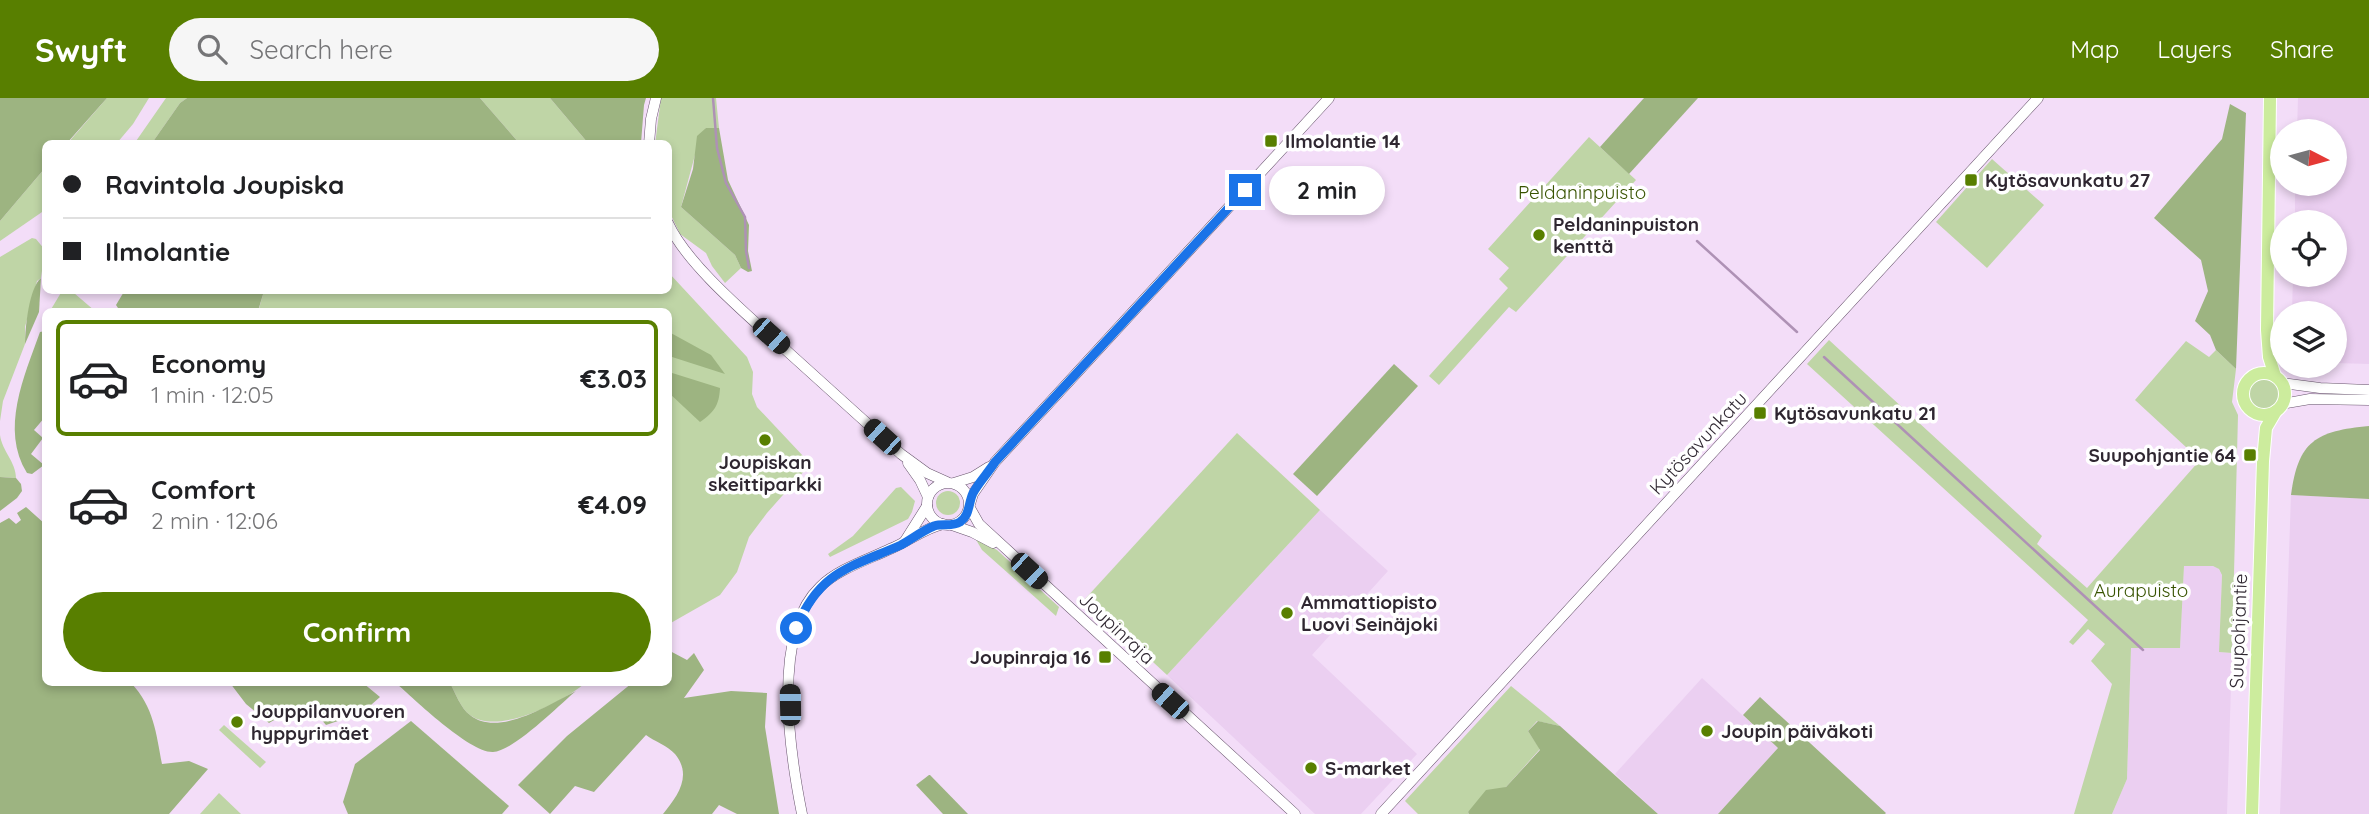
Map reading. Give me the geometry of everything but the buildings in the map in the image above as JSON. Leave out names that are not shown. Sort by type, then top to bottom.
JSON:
[{"type":"main road","points":[[2267,330],[2261,357],[2242,393],[2243,400],[2252,411],[2263,415],[2279,408],[2285,396],[2269,357],[2267,330],[2270,98]]},
{"type":"main road","points":[[2253,375],[2266,372],[2279,379]]},
{"type":"main road","name":"Suupohjantie","points":[[2252,814],[2263,449],[2266,428],[2279,408]]},
{"type":"main road","name":"Suupohjantie","points":[[2252,411],[2263,449]]},
{"type":"street","points":[[649,140],[656,98]]},
{"type":"street","points":[[802,814],[792,752],[790,667],[796,628],[804,609],[818,589],[833,576],[934,526],[963,519],[973,494],[995,462],[1329,98]]},
{"type":"street","name":"Kytösavunkatu","points":[[1382,813],[2038,98]]},
{"type":"street","points":[[672,230],[680,243],[723,292],[901,454],[927,473],[966,491],[970,506]]},
{"type":"street","points":[[2279,379],[2320,388],[2369,390]]},
{"type":"street","points":[[2279,408],[2310,398],[2369,400]]},
{"type":"street","points":[[901,454],[920,480],[932,518],[947,525]]},
{"type":"street","points":[[904,543],[923,515],[935,487],[973,477],[995,462]]},
{"type":"street","name":"Joupinraja","points":[[970,506],[979,524],[1295,814]]},
{"type":"street","name":"Joupinraja","points":[[947,525],[972,532],[1009,552]]},
{"type":"shaded area","points":[[2298,98],[2369,98],[2369,364],[2347,363],[2347,301],[2292,301],[2293,287],[2347,287],[2347,210],[2295,210],[2295,196],[2347,196],[2347,119],[2297,119]]},
{"type":"shaded area","points":[[2291,495],[2369,499],[2369,814],[2280,814]]},
{"type":"shaded area","points":[[1320,510],[1388,571],[1312,655],[1417,754],[1361,814],[1315,814],[1167,675]]},
{"type":"shaded area","points":[[2184,566],[2213,566],[2218,568],[2222,575],[2219,652],[2232,653],[2227,814],[2112,814],[2127,779],[2131,648],[2180,648]]},
{"type":"shaded area","name":"Joupin päiväkoti","points":[[1702,678],[1778,748],[1718,814],[1658,814],[1615,774]]},
{"type":"green space","points":[[0,98],[107,98],[70,140],[42,140],[42,172],[0,221]]},
{"type":"green space","points":[[107,98],[149,98],[120,140],[70,140]]},
{"type":"green space","points":[[166,98],[187,98],[180,103],[154,140],[137,140]]},
{"type":"green space","points":[[187,98],[480,98],[516,140],[154,140],[180,103]]},
{"type":"green space","points":[[480,98],[550,98],[585,140],[516,140]]},
{"type":"green space","points":[[550,98],[646,98],[641,140],[585,140]]},
{"type":"green space","points":[[661,98],[716,98],[719,128],[706,128],[695,155],[681,207],[735,255],[741,268],[725,283],[706,253],[680,234],[672,217],[672,140],[656,140]]},
{"type":"green space","points":[[1644,98],[1698,98],[1629,174],[1600,147]]},
{"type":"green space","points":[[2230,104],[2246,113],[2236,369],[2216,350],[2210,335],[2195,321],[2208,291],[2201,260],[2154,218],[2222,139]]},
{"type":"green space","points":[[706,128],[719,128],[728,180],[749,225],[748,251],[752,271],[741,268],[735,255],[681,207],[693,169],[697,136]]},
{"type":"green space","name":"Peldaninpuisto","points":[[1589,137],[1636,180],[1516,312],[1509,307],[1439,385],[1429,376],[1508,288],[1499,279],[1509,268],[1488,249]]},
{"type":"green space","points":[[1992,159],[2044,205],[1987,268],[1936,222]]},
{"type":"green space","points":[[42,172],[42,212],[0,241],[0,221]]},
{"type":"green space","points":[[32,238],[42,246],[41,278],[37,281],[25,327],[25,344],[3,401],[0,421],[0,257]]},
{"type":"green space","points":[[672,276],[747,357],[753,372],[752,394],[757,407],[804,457],[806,469],[749,537],[737,572],[720,595],[672,622],[672,308],[259,308],[263,294],[672,294]]},
{"type":"green space","points":[[41,278],[39,312],[25,344],[33,290]]},
{"type":"green space","points":[[60,294],[75,294],[92,308],[52,308]]},
{"type":"green space","points":[[123,294],[263,294],[259,308],[118,308],[116,305]]},
{"type":"green space","points":[[40,332],[42,421],[34,430],[42,439],[31,454],[42,463],[42,466],[32,474],[27,473],[19,456],[15,421],[27,367]]},
{"type":"green space","points":[[672,334],[711,355],[725,374],[672,357]]},
{"type":"green space","name":"Aurapuisto","points":[[1829,340],[2042,536],[2037,544],[2087,588],[2200,460],[2135,400],[2186,341],[2209,357],[2216,350],[2236,369],[2232,402],[2238,415],[2232,653],[2219,652],[2222,575],[2219,569],[2213,566],[2184,566],[2180,648],[2131,648],[2127,779],[2112,814],[2074,814],[2112,684],[2091,661],[2105,644],[2088,629],[2073,645],[2069,642],[2088,620],[1807,364]]},
{"type":"green space","points":[[1394,364],[1418,386],[1317,496],[1293,474]]},
{"type":"green space","points":[[672,373],[720,388],[715,408],[700,422],[672,396]]},
{"type":"green space","points":[[2264,379],[2275,383],[2279,394],[2275,405],[2264,409],[2253,405],[2249,394],[2253,383]]},
{"type":"green space","points":[[2369,426],[2369,499],[2291,495],[2299,462],[2313,442],[2335,431]]},
{"type":"green space","points":[[1237,433],[1320,510],[1167,675],[1085,599]]},
{"type":"green space","points":[[0,435],[14,467],[16,478],[0,477]]},
{"type":"green space","points":[[0,477],[16,478],[22,491],[0,511]]},
{"type":"green space","points":[[901,487],[915,501],[908,519],[830,557],[828,554],[853,536],[896,488]]},
{"type":"green space","points":[[948,491],[957,494],[960,503],[957,512],[948,515],[939,512],[936,503],[939,494]]},
{"type":"green space","points":[[26,507],[42,521],[42,686],[134,686],[149,711],[162,764],[189,761],[208,769],[169,814],[0,814],[0,523],[9,518],[16,524],[21,520],[17,513]]},
{"type":"green space","points":[[975,538],[997,550],[1059,607],[1056,616],[982,550]]},
{"type":"green space","points":[[672,652],[687,660],[694,653],[704,670],[684,698],[731,691],[767,693],[765,727],[779,814],[737,814],[719,805],[712,814],[663,814],[678,793],[683,770],[672,751],[646,735],[594,792],[575,786],[550,814],[518,785],[567,736],[628,686],[672,686]]},
{"type":"green space","points":[[232,686],[367,686],[380,697],[362,713],[326,725],[313,710],[295,708],[269,723],[246,704]]},
{"type":"green space","points":[[399,686],[452,686],[461,705],[470,715],[495,723],[524,716],[576,691],[524,736],[502,750],[493,752],[471,744]]},
{"type":"green space","points":[[452,686],[581,686],[547,707],[496,722],[470,715],[461,705]]},
{"type":"green space","points":[[1511,686],[1560,726],[1537,721],[1528,731],[1540,749],[1506,787],[1468,812],[1469,814],[1418,814],[1405,801]]},
{"type":"green space","points":[[1760,697],[1886,813],[1718,814],[1778,748],[1743,715]]},
{"type":"green space","points":[[411,721],[509,806],[502,814],[348,814],[343,802],[355,764]]},
{"type":"green space","points":[[1538,721],[1560,726],[1658,814],[1469,814],[1486,790],[1506,787],[1540,750],[1528,731]]},
{"type":"green space","points":[[224,725],[266,762],[260,768],[219,730]]},
{"type":"green space","points":[[929,775],[968,814],[943,814],[916,785]]},
{"type":"green space","points":[[219,793],[241,814],[200,814]]},
{"type":"waterway","points":[[713,98],[717,148],[726,183],[745,217],[749,268]]},
{"type":"waterway","points":[[1697,241],[1797,332]]},
{"type":"waterway","points":[[1824,357],[2143,650]]},
{"type":"place","name":"Ilmolantie 14","points":[[1271,141]]},
{"type":"place","name":"Kytösavunkatu 27","points":[[1971,180]]},
{"type":"place","name":"Peldaninpuiston kenttä","points":[[1539,235]]},
{"type":"place","name":"Kytösavunkatu 21","points":[[1760,413]]},
{"type":"place","name":"Joupiskan skeittiparkki","points":[[765,440]]},
{"type":"place","name":"Suupohjantie 64","points":[[2250,455]]},
{"type":"place","name":"Ammattiopisto Luovi Seinäjoki","points":[[1287,613]]},
{"type":"place","name":"Joupinraja 16","points":[[1105,657]]},
{"type":"place","name":"Jouppilanvuoren hyppyrimäet","points":[[237,722]]},
{"type":"place","name":"Joupin päiväkoti","points":[[1707,731]]},
{"type":"place","name":"S-market","points":[[1311,768]]},
{"type":"route","points":[[796,628],[804,609],[818,589],[833,576],[934,526],[952,525],[963,519],[973,494],[995,462],[1245,190]]}]
